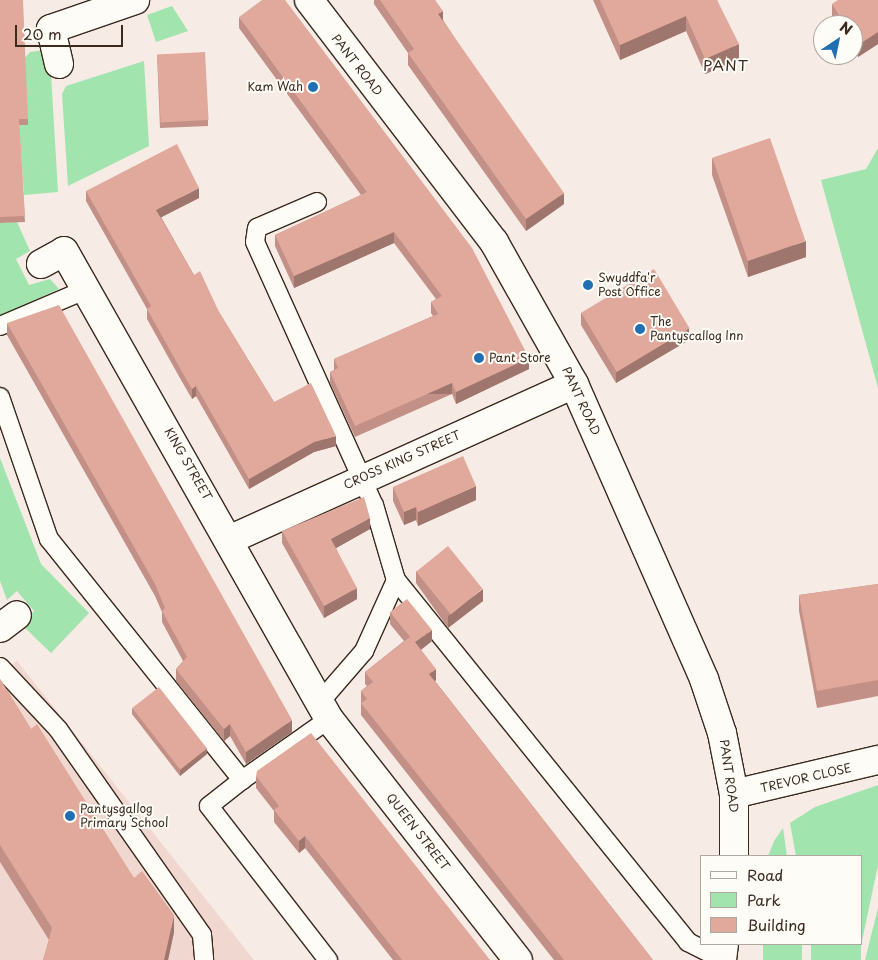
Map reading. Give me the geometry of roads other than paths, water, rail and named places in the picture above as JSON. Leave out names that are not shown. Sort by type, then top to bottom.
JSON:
[{"type":"street","points":[[59,64],[51,29],[135,0]]},
{"type":"street","name":"PANT ROAD","points":[[309,0],[494,242],[574,384],[704,679],[722,733],[734,794],[734,855]]},
{"type":"street","name":"KING STREET","points":[[41,264],[64,251],[231,539],[324,711]]},
{"type":"street","name":"CROSS KING STREET","points":[[231,539],[362,478],[574,384]]},
{"type":"street","name":"QUEEN STREET","points":[[324,711],[518,960]]},
{"type":"street","name":"TREVOR CLOSE","points":[[734,794],[878,760]]},
{"type":"lane","points":[[317,202],[257,228],[255,242],[362,478],[396,580],[688,942],[723,954]]},
{"type":"lane","points":[[0,326],[87,290]]},
{"type":"lane","points":[[0,397],[49,539],[242,780]]},
{"type":"lane","points":[[328,960],[209,806],[324,711],[364,651],[396,580]]},
{"type":"lane","points":[[0,667],[58,729],[202,935],[204,960]]},
{"type":"place","name":"Kam Wah","points":[[313,87]]},
{"type":"place","name":"Swyddfa'r Post Office","points":[[588,285]]},
{"type":"place","name":"The Pantyscallog Inn","points":[[640,329]]},
{"type":"place","name":"Pant Store","points":[[479,358]]},
{"type":"place","name":"Pantysgallog Primary School","points":[[70,816]]},
{"type":"district","name":"PANT","points":[[726,65]]}]
